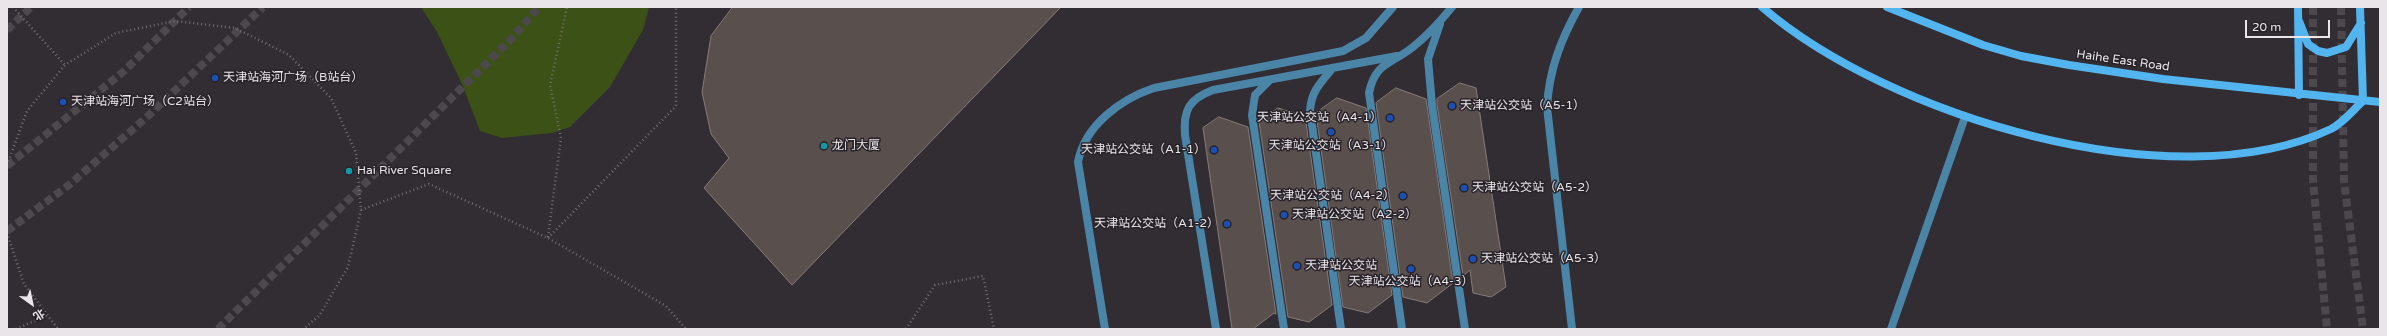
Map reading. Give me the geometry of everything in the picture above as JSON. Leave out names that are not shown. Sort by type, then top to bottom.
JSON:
[{"type":"main road","points":[[1762,7],[1806,41],[1831,56],[1885,83],[1965,117],[2027,136],[2130,154],[2218,157],[2275,148],[2333,128],[2363,101],[2360,7]]},
{"type":"main road","name":"Haihe East Road","points":[[1887,7],[1984,45],[2021,56],[2109,73],[2299,95],[2380,102]]},
{"type":"main road","points":[[2298,7],[2299,95]]},
{"type":"main road","points":[[2299,21],[2308,44],[2318,51],[2327,53],[2346,47],[2361,23]]},
{"type":"lane","points":[[1105,329],[1078,162],[1080,150],[1086,138],[1100,122],[1126,100],[1154,88],[1343,51],[1366,38],[1393,7]]},
{"type":"lane","points":[[1402,329],[1369,93],[1374,77],[1379,68],[1412,48],[1442,20],[1452,7]]},
{"type":"lane","points":[[1572,329],[1547,107],[1549,82],[1557,50],[1579,7]]},
{"type":"lane","points":[[1442,20],[1432,44],[1428,59],[1465,329]]},
{"type":"lane","points":[[1216,329],[1184,122],[1186,110],[1201,95],[1213,90],[1397,56]]},
{"type":"lane","points":[[1332,69],[1315,89],[1310,100],[1310,111],[1341,329]]},
{"type":"lane","points":[[1271,80],[1255,95],[1252,114],[1284,329]]},
{"type":"lane","points":[[1891,329],[1965,117]]},
{"type":"path","points":[[13,7],[65,65]]},
{"type":"path","points":[[548,238],[561,138],[550,85],[567,7]]},
{"type":"path","points":[[548,238],[676,106],[676,7]]},
{"type":"path","points":[[7,165],[27,111],[65,65],[116,33],[175,21],[235,28],[289,55],[331,98],[356,153],[361,210],[348,266],[318,316],[303,329]]},
{"type":"path","points":[[361,210],[429,184],[548,238],[666,306],[686,329]]},
{"type":"path","points":[[7,234],[24,284],[58,329]]},
{"type":"path","points":[[906,329],[935,285],[983,276],[994,329]]},
{"type":"path","points":[[16,329],[48,315]]},
{"type":"green space","points":[[421,7],[649,7],[643,30],[610,87],[570,127],[552,133],[502,138],[480,131],[462,84],[437,32]]},
{"type":"building","name":"龙门大厦","points":[[733,7],[1061,7],[792,285],[704,188],[729,158],[711,134],[702,92],[711,36]]},
{"type":"building","points":[[1460,83],[1476,88],[1506,287],[1491,297],[1473,293],[1470,270],[1463,276],[1437,104],[1437,99]]},
{"type":"building","points":[[1396,88],[1426,99],[1453,283],[1427,303],[1403,297],[1376,103]]},
{"type":"building","points":[[1337,98],[1366,108],[1392,295],[1368,313],[1343,307],[1316,113]]},
{"type":"building","points":[[1278,108],[1305,116],[1332,305],[1309,322],[1288,317],[1259,122]]},
{"type":"building","points":[[1219,117],[1248,127],[1276,314],[1274,313],[1253,329],[1232,329],[1203,128]]},
{"type":"tunnel","points":[[7,30],[31,7]]},
{"type":"tunnel","points":[[7,166],[123,72],[189,7]]},
{"type":"tunnel","points":[[7,231],[69,185],[148,116],[263,7]]},
{"type":"tunnel","points":[[218,329],[511,39],[539,7]]},
{"type":"tunnel","points":[[2313,7],[2313,181],[2327,329]]},
{"type":"tunnel","points":[[2341,7],[2344,181],[2363,329]]},
{"type":"place","name":"天津站海河广场（B站台）","points":[[215,78]]},
{"type":"place","name":"天津站海河广场（C2站台）","points":[[63,102]]},
{"type":"place","name":"天津站公交站（A5-1）","points":[[1452,106]]},
{"type":"place","name":"天津站公交站（A4-1）","points":[[1390,118]]},
{"type":"place","name":"天津站公交站（A3-1）","points":[[1331,132]]},
{"type":"place","name":"龙门大厦","points":[[824,146]]},
{"type":"place","name":"天津站公交站（A1-1）","points":[[1214,150]]},
{"type":"place","name":"Hai River Square","points":[[349,171]]},
{"type":"place","name":"天津站公交站（A5-2）","points":[[1464,188]]},
{"type":"place","name":"天津站公交站（A4-2）","points":[[1403,196]]},
{"type":"place","name":"天津站公交站（A2-2）","points":[[1284,215]]},
{"type":"place","name":"天津站公交站（A1-2）","points":[[1227,224]]},
{"type":"place","name":"天津站公交站（A5-3）","points":[[1473,259]]},
{"type":"place","name":"天津站公交站","points":[[1297,266]]},
{"type":"place","name":"天津站公交站（A4-3）","points":[[1411,269]]}]
